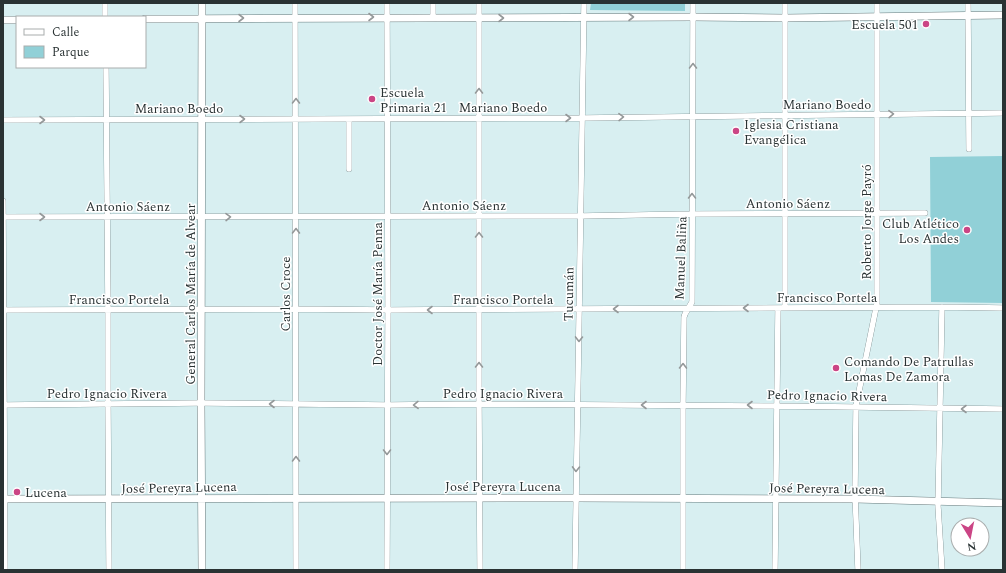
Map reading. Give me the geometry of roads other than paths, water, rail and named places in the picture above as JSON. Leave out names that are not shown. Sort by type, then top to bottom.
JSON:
[{"type":"street","points":[[105,3],[105,16]]},
{"type":"street","name":"General Carlos María de Alvear","points":[[202,3],[202,570]]},
{"type":"street","name":"Carlos Croce","points":[[295,3],[296,570]]},
{"type":"street","name":"Doctor José María Penna","points":[[387,3],[387,570]]},
{"type":"street","points":[[433,3],[433,18]]},
{"type":"street","points":[[479,3],[478,310],[480,570]]},
{"type":"street","name":"Tucumán","points":[[575,570],[584,3]]},
{"type":"street","name":"Manuel Baliña","points":[[683,570],[684,318],[687,309],[692,302],[693,3]]},
{"type":"street","points":[[785,3],[785,308]]},
{"type":"street","name":"Roberto Jorge Payró","points":[[858,570],[855,499],[856,406],[877,307],[877,3]]},
{"type":"street","points":[[968,3],[969,149]]},
{"type":"street","points":[[146,19],[387,17],[785,18],[1003,15]]},
{"type":"street","points":[[3,20],[16,20]]},
{"type":"street","points":[[106,68],[109,570]]},
{"type":"street","name":"Mariano Boedo","points":[[3,120],[582,118],[1003,113]]},
{"type":"street","points":[[349,118],[350,169]]},
{"type":"street","points":[[3,201],[5,570]]},
{"type":"street","name":"Antonio Sáenz","points":[[3,217],[387,217],[925,213]]},
{"type":"street","name":"Francisco Portela","points":[[3,310],[478,310],[877,307],[1003,308]]},
{"type":"street","points":[[942,307],[938,501],[942,570]]},
{"type":"street","points":[[775,570],[778,308]]},
{"type":"street","name":"Pedro Ignacio Rivera","points":[[4,404],[578,404],[856,406],[1003,409]]},
{"type":"street","name":"José Pereyra Lucena","points":[[4,499],[855,499],[1003,503]]},
{"type":"place","name":"Escuela 501","points":[[926,24]]},
{"type":"place","name":"Escuela Primaria 21","points":[[372,99]]},
{"type":"place","name":"Iglesia Cristiana Evangélica","points":[[736,131]]},
{"type":"place","name":"Club Atlético Los Andes","points":[[967,230]]},
{"type":"place","name":"Comando De Patrullas Lomas De Zamora","points":[[836,368]]},
{"type":"place","name":"Lucena","points":[[17,492]]}]
